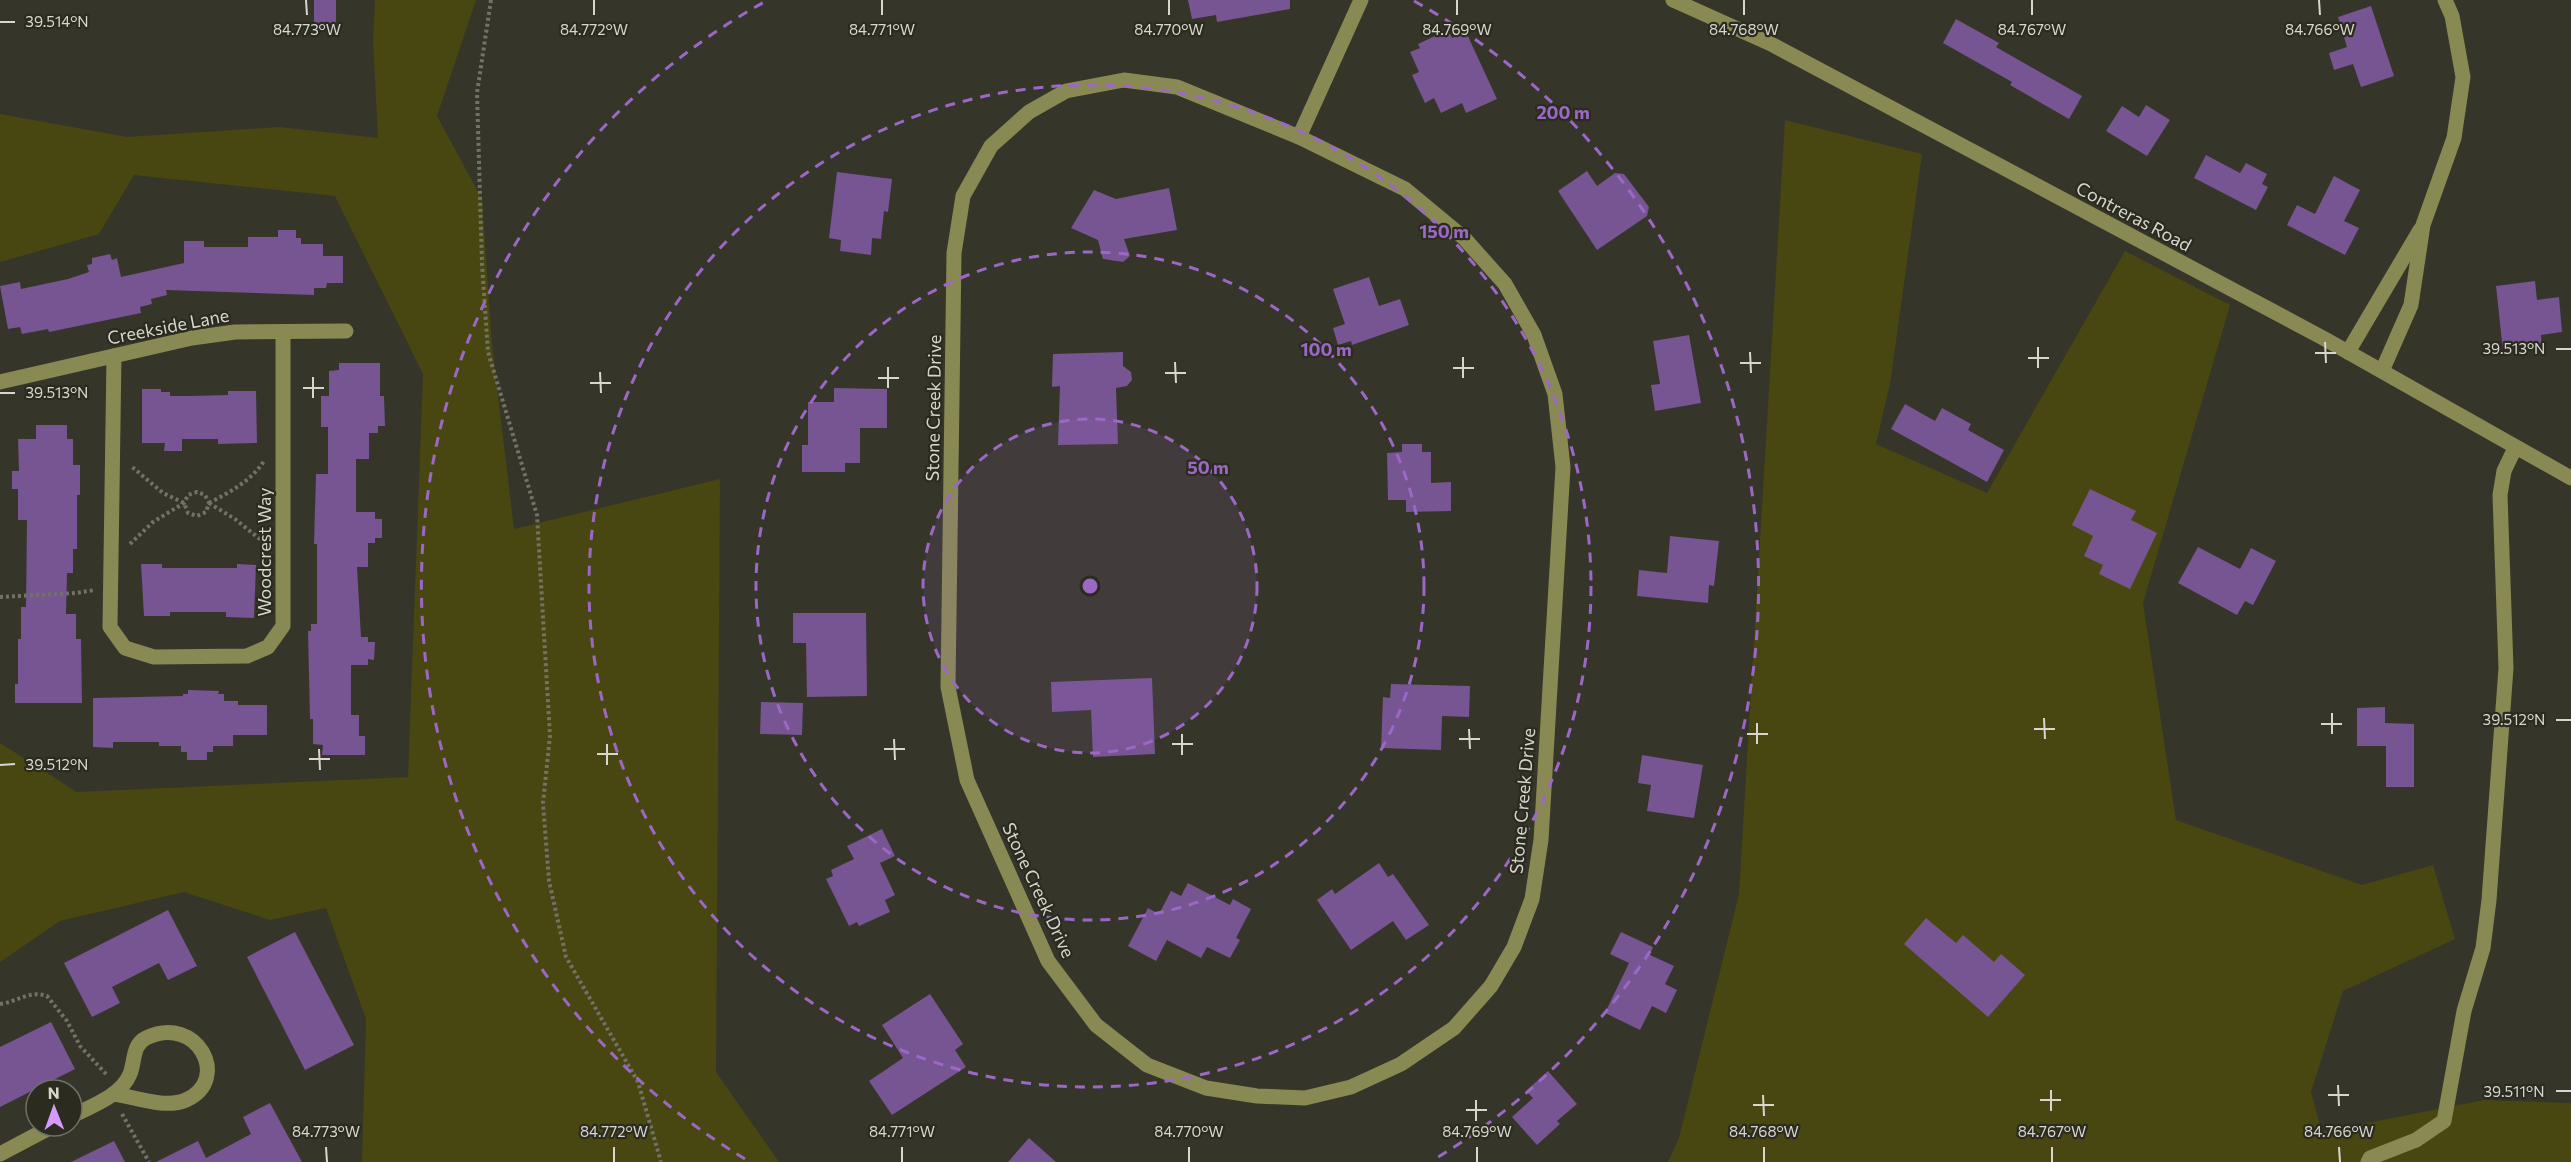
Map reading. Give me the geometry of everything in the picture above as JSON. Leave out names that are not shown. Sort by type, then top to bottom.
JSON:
[{"type":"street","points":[[1299,137],[1361,0]]},
{"type":"street","name":"Contreras Road","points":[[1673,0],[1771,44],[2349,352],[2571,478]]},
{"type":"street","points":[[2382,372],[2411,305],[2423,225],[2454,138],[2463,77],[2452,16],[2445,0]]},
{"type":"street","name":"Stone Creek Drive","points":[[1124,81],[1177,87],[1299,137],[1405,189],[1464,238],[1505,284],[1534,335],[1555,394],[1563,467],[1542,840],[1532,899],[1514,947],[1491,986],[1454,1028],[1391,1069],[1351,1088],[1305,1098],[1257,1096],[1206,1088],[1147,1065],[1096,1025],[1048,961],[967,780],[948,687],[954,254],[963,196],[991,146],[1029,112],[1066,91],[1124,81]]},
{"type":"street","points":[[2349,352],[2383,289],[2423,225]]},
{"type":"street","name":"Creekside Lane","points":[[0,382],[192,338],[235,332],[346,331]]},
{"type":"street","name":"Woodcrest Way","points":[[114,356],[110,627],[124,648],[154,657],[247,656],[268,647],[283,626],[283,333]]},
{"type":"street","points":[[2368,1162],[2370,1158],[2416,1140],[2444,1121],[2462,1019],[2482,948],[2489,900],[2506,668],[2500,495],[2504,471],[2515,447]]},
{"type":"street","points":[[84,1112],[116,1101],[165,1103],[186,1100],[201,1089],[207,1072],[206,1056],[198,1043],[184,1034],[163,1031],[143,1039],[132,1057],[130,1074],[116,1101]]},
{"type":"street","points":[[0,1154],[30,1138]]},
{"type":"path","points":[[492,0],[477,93],[482,264],[488,352],[537,515],[550,736],[543,803],[549,881],[566,957],[638,1082],[661,1162]]},
{"type":"path","points":[[112,449],[163,493],[184,503],[188,513],[197,516],[206,512],[209,503],[232,491],[257,472],[284,432]]},
{"type":"path","points":[[110,563],[153,522],[184,503],[188,495],[196,492],[205,495],[209,503],[235,519],[265,544],[283,570]]},
{"type":"path","points":[[0,597],[76,593],[109,587]]},
{"type":"path","points":[[0,1004],[10,1003],[30,994],[47,996],[67,1021],[80,1046],[108,1076]]},
{"type":"path","points":[[116,1101],[149,1162]]},
{"type":"shaded area","points":[[375,0],[476,0],[437,116],[482,199],[492,345],[514,529],[720,479],[716,1072],[779,1162],[362,1162],[366,1019],[326,908],[270,920],[184,892],[60,921],[0,962],[0,743],[77,792],[408,777],[423,374],[335,196],[134,175],[99,234],[0,262],[0,114],[127,137],[279,127],[378,138],[373,41]]},
{"type":"shaded area","points":[[1785,120],[1922,154],[1890,384],[1876,444],[1987,493],[2125,251],[2230,305],[2143,603],[2176,820],[2362,885],[2433,865],[2455,939],[2343,991],[2311,1092],[2322,1132],[2484,1100],[2571,1103],[2571,1162],[1668,1162],[1679,1138],[1739,894]]},
{"type":"building","points":[[314,0],[336,0],[336,23],[314,23]]},
{"type":"building","points":[[1188,0],[1290,0],[1290,9],[1217,22],[1216,15],[1192,19]]},
{"type":"building","points":[[2371,6],[2394,76],[2361,87],[2353,64],[2334,70],[2329,53],[2347,47],[2338,17]]},
{"type":"building","points":[[1956,19],[1999,43],[1996,47],[2082,96],[2069,119],[2010,85],[2012,82],[1943,43]]},
{"type":"building","points":[[1448,30],[1452,38],[1466,32],[1497,99],[1466,113],[1462,103],[1441,113],[1434,98],[1425,103],[1412,75],[1419,72],[1410,52],[1420,48],[1418,44]]},
{"type":"building","points":[[2146,105],[2170,120],[2147,156],[2106,131],[2122,106],[2139,117]]},
{"type":"building","points":[[2206,155],[2240,173],[2246,163],[2267,174],[2262,184],[2268,187],[2256,210],[2194,178]]},
{"type":"building","points":[[1587,171],[1597,186],[1615,173],[1624,174],[1649,207],[1647,216],[1597,250],[1558,191]]},
{"type":"building","points":[[837,172],[892,179],[888,212],[884,211],[881,239],[872,238],[871,255],[840,251],[841,240],[829,238]]},
{"type":"building","points":[[2334,176],[2360,190],[2344,221],[2359,228],[2345,255],[2287,225],[2297,205],[2315,214]]},
{"type":"building","points":[[1169,188],[1177,230],[1124,239],[1130,256],[1123,262],[1103,259],[1098,240],[1071,228],[1094,190],[1116,199]]},
{"type":"building","points":[[278,230],[296,230],[296,238],[301,238],[301,244],[323,244],[323,256],[343,256],[343,283],[327,283],[326,288],[314,288],[314,295],[166,290],[167,295],[151,299],[152,304],[140,307],[141,313],[49,332],[48,329],[22,334],[20,327],[8,329],[0,286],[20,282],[21,289],[68,279],[89,272],[87,265],[92,264],[92,258],[110,254],[112,260],[117,258],[121,277],[184,263],[184,241],[204,241],[204,247],[248,247],[248,237],[278,237]]},
{"type":"building","points":[[1369,277],[1379,306],[1400,299],[1409,325],[1352,345],[1351,341],[1338,345],[1333,328],[1345,324],[1333,289]]},
{"type":"building","points":[[2535,281],[2537,300],[2559,297],[2562,332],[2541,335],[2542,347],[2503,351],[2496,286]]},
{"type":"building","points":[[1689,335],[1701,403],[1655,411],[1651,385],[1660,384],[1653,341]]},
{"type":"building","points":[[1123,352],[1123,366],[1131,372],[1132,380],[1127,386],[1116,388],[1118,444],[1058,445],[1060,386],[1052,387],[1053,354]]},
{"type":"building","points":[[339,363],[380,363],[380,396],[384,396],[385,426],[378,426],[378,433],[369,433],[369,459],[356,459],[356,512],[375,512],[375,519],[382,519],[382,538],[375,538],[375,543],[368,543],[368,567],[357,567],[361,637],[368,637],[368,642],[375,642],[374,660],[368,659],[368,665],[351,665],[351,715],[359,715],[359,736],[365,736],[365,755],[322,755],[323,745],[313,744],[313,719],[310,719],[308,631],[311,631],[311,624],[317,624],[317,544],[314,544],[316,474],[328,474],[328,427],[321,427],[321,396],[329,396],[329,371],[339,370]]},
{"type":"building","points":[[834,388],[887,389],[887,428],[860,428],[860,463],[845,463],[845,472],[802,472],[802,445],[808,445],[808,402],[834,402]]},
{"type":"building","points":[[142,389],[161,389],[161,392],[170,392],[170,396],[228,395],[228,391],[256,391],[257,443],[218,444],[218,439],[182,439],[182,451],[164,451],[165,443],[142,443]]},
{"type":"building","points":[[1905,404],[1935,421],[1942,408],[1971,424],[1968,430],[2004,450],[1987,482],[1891,429]]},
{"type":"building","points":[[36,425],[67,425],[67,439],[73,439],[73,465],[80,465],[80,495],[77,495],[77,549],[73,549],[73,573],[67,573],[66,614],[76,614],[76,639],[81,639],[82,703],[15,703],[15,684],[18,684],[18,639],[21,639],[21,607],[26,607],[27,520],[18,520],[18,489],[12,489],[12,471],[19,471],[18,439],[36,439]]},
{"type":"building","points":[[1402,444],[1422,444],[1422,452],[1431,452],[1431,483],[1451,482],[1451,511],[1406,512],[1406,500],[1388,500],[1387,453],[1402,452]]},
{"type":"building","points":[[2090,489],[2136,511],[2131,520],[2157,533],[2130,589],[2099,574],[2103,565],[2084,556],[2093,536],[2072,525]]},
{"type":"building","points":[[1670,536],[1719,541],[1714,586],[1709,585],[1708,603],[1637,596],[1639,570],[1667,573]]},
{"type":"building","points":[[2198,547],[2240,569],[2251,548],[2276,561],[2253,605],[2245,601],[2237,615],[2178,583]]},
{"type":"building","points":[[141,564],[162,564],[162,568],[237,568],[237,564],[256,565],[254,618],[226,617],[226,612],[170,612],[170,616],[144,616]]},
{"type":"building","points":[[793,613],[866,613],[867,696],[807,697],[806,643],[793,643]]},
{"type":"building","points":[[1152,678],[1155,754],[1093,757],[1091,710],[1052,712],[1051,682]]},
{"type":"building","points":[[1391,684],[1470,686],[1469,717],[1442,716],[1441,750],[1381,748],[1383,697],[1390,698]]},
{"type":"building","points":[[188,690],[219,691],[218,694],[224,694],[224,701],[238,701],[238,705],[267,705],[267,735],[233,735],[233,746],[213,746],[213,752],[207,752],[207,760],[187,760],[187,752],[181,752],[181,746],[159,746],[159,742],[113,742],[113,748],[93,747],[93,698],[183,696],[183,694],[188,694]]},
{"type":"building","points":[[761,702],[803,703],[802,735],[760,734]]},
{"type":"building","points":[[2385,707],[2385,723],[2414,724],[2414,787],[2386,787],[2386,746],[2357,746],[2357,708]]},
{"type":"building","points":[[1642,755],[1703,765],[1694,818],[1647,811],[1651,785],[1638,783]]},
{"type":"building","points":[[882,829],[895,856],[880,863],[895,895],[885,900],[890,912],[859,926],[857,922],[849,926],[826,879],[833,876],[831,870],[854,859],[847,846]]},
{"type":"building","points":[[1379,863],[1388,877],[1393,874],[1429,925],[1406,940],[1393,921],[1351,950],[1317,900],[1332,889],[1335,894]]},
{"type":"building","points":[[1188,883],[1230,905],[1233,899],[1251,909],[1236,938],[1240,940],[1230,958],[1207,947],[1201,958],[1167,940],[1156,961],[1128,946],[1148,908],[1159,914],[1171,891],[1181,896]]},
{"type":"building","points":[[168,910],[197,966],[168,980],[159,963],[112,987],[120,1003],[92,1017],[64,963]]},
{"type":"building","points":[[1926,918],[1956,943],[1963,935],[1994,962],[2001,954],[2025,975],[1988,1017],[1904,944]]},
{"type":"building","points":[[295,932],[354,1045],[305,1070],[247,957]]},
{"type":"building","points":[[1621,932],[1653,947],[1650,955],[1674,966],[1665,984],[1677,990],[1666,1013],[1652,1006],[1640,1030],[1605,1013],[1629,963],[1610,954]]},
{"type":"building","points":[[930,994],[963,1044],[955,1050],[966,1067],[892,1115],[869,1081],[903,1058],[882,1025]]},
{"type":"building","points":[[51,1022],[75,1069],[57,1078],[24,1078],[24,1095],[0,1107],[0,1047]]},
{"type":"building","points":[[1548,1071],[1577,1104],[1557,1121],[1560,1124],[1537,1145],[1512,1117],[1533,1098],[1526,1091]]},
{"type":"building","points":[[270,1103],[302,1162],[156,1162],[198,1141],[206,1158],[251,1134],[243,1117]]},
{"type":"building","points":[[1029,1138],[1056,1162],[1008,1162]]},
{"type":"building","points":[[114,1141],[125,1162],[71,1162]]}]
